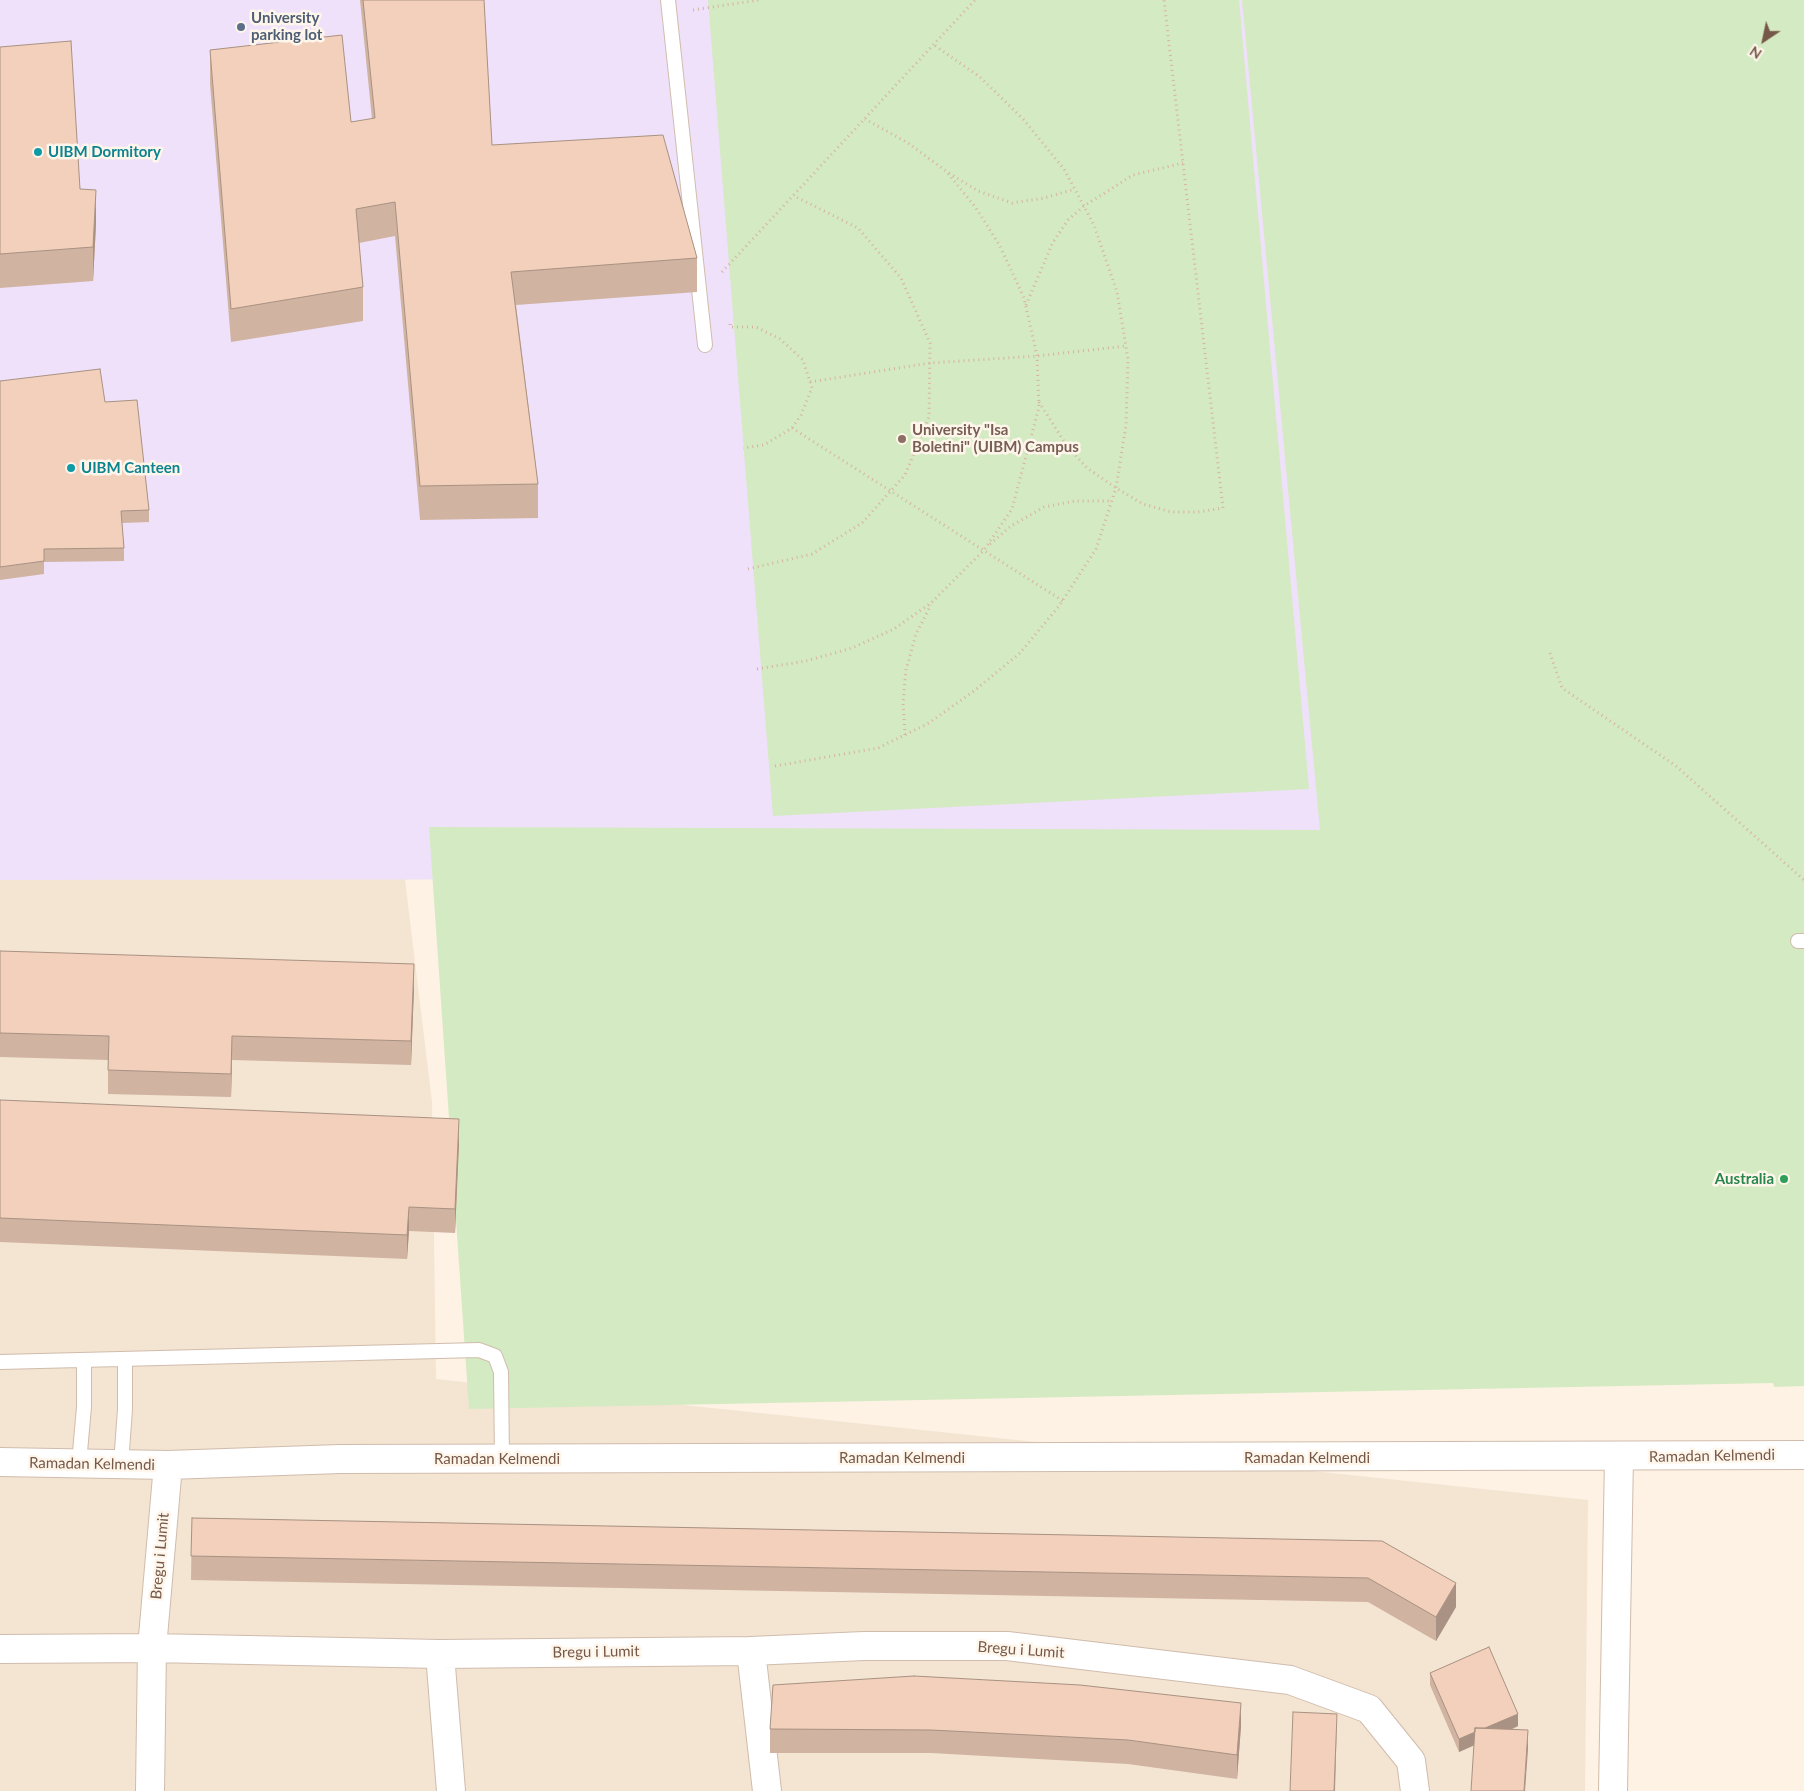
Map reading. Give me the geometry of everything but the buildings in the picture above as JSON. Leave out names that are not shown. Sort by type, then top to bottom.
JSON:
[{"type":"street","name":"Ramadan Kelmendi","points":[[0,1462],[168,1465],[340,1460],[502,1459],[1804,1455]]},
{"type":"street","points":[[1613,1791],[1619,1457]]},
{"type":"street","name":"Bregu i Lumit","points":[[150,1791],[152,1648],[168,1465]]},
{"type":"street","name":"Bregu i Lumit","points":[[0,1649],[152,1648],[440,1654],[751,1651],[864,1646],[1007,1646],[1290,1680],[1370,1710],[1410,1762],[1414,1791]]},
{"type":"street","points":[[751,1651],[767,1791]]},
{"type":"street","points":[[440,1654],[451,1791]]},
{"type":"lane","points":[[669,7],[705,345]]},
{"type":"lane","points":[[0,1362],[479,1350],[495,1356],[501,1372],[502,1459]]},
{"type":"lane","points":[[79,1463],[84,1407],[84,1360]]},
{"type":"lane","points":[[121,1464],[125,1360]]},
{"type":"path","points":[[669,7],[759,0]]},
{"type":"path","points":[[700,296],[975,0]]},
{"type":"path","points":[[1038,401],[1066,446],[1087,468],[1143,504],[1171,512],[1198,512],[1223,508],[1164,0]]},
{"type":"path","points":[[775,766],[878,748],[929,723],[974,691],[1012,659],[1063,601],[1096,549],[1116,488],[1126,425],[1128,359],[1117,292],[1094,225],[1064,169],[1023,119],[980,77],[934,45]]},
{"type":"path","points":[[865,120],[908,143],[946,171],[978,190],[1012,202],[1044,198],[1075,188]]},
{"type":"path","points":[[1026,306],[1053,242],[1068,220],[1107,189],[1133,175],[1183,163]]},
{"type":"path","points":[[946,171],[976,208],[1000,246],[1026,306],[1036,356],[1038,401],[1025,464],[1012,508],[984,550]]},
{"type":"path","points":[[748,569],[812,554],[862,523],[905,475],[929,417],[930,344],[902,278],[858,228],[794,196]]},
{"type":"path","points":[[724,270],[725,279]]},
{"type":"path","points":[[729,317],[730,327],[756,327],[780,340],[803,360],[812,388],[801,415],[792,428],[764,445],[743,448]]},
{"type":"path","points":[[810,382],[930,363],[1036,356],[1126,346]]},
{"type":"path","points":[[792,428],[1063,601]]},
{"type":"path","points":[[757,669],[806,661],[852,648],[894,629],[932,604],[984,550],[1011,526],[1044,508],[1075,501],[1112,501]]},
{"type":"path","points":[[905,735],[903,703],[906,670],[916,634],[932,604]]},
{"type":"path","points":[[1550,653],[1562,688],[1676,766],[1804,880]]},
{"type":"shaded area","points":[[0,0],[757,762],[405,880],[432,1102],[436,1379],[1588,1500],[1585,1791],[0,1791]]},
{"type":"shaded area","name":"University \"Isa Boletini\" (UIBM) Campus","points":[[0,0],[1804,0],[1804,878],[0,880]]},
{"type":"green space","points":[[708,0],[1239,0],[1309,789],[773,816]]},
{"type":"green space","points":[[1242,0],[1804,0],[1804,1386],[1774,1387],[1773,1383],[469,1409],[429,827],[1320,830]]},
{"type":"place","name":"University parking lot","points":[[241,27]]},
{"type":"place","name":"UIBM Dormitory","points":[[38,152]]},
{"type":"place","name":"University \"Isa Boletini\" (UIBM) Campus","points":[[902,439]]},
{"type":"place","name":"UIBM Canteen","points":[[71,468]]},
{"type":"place","name":"Australia","points":[[1784,1179]]}]
